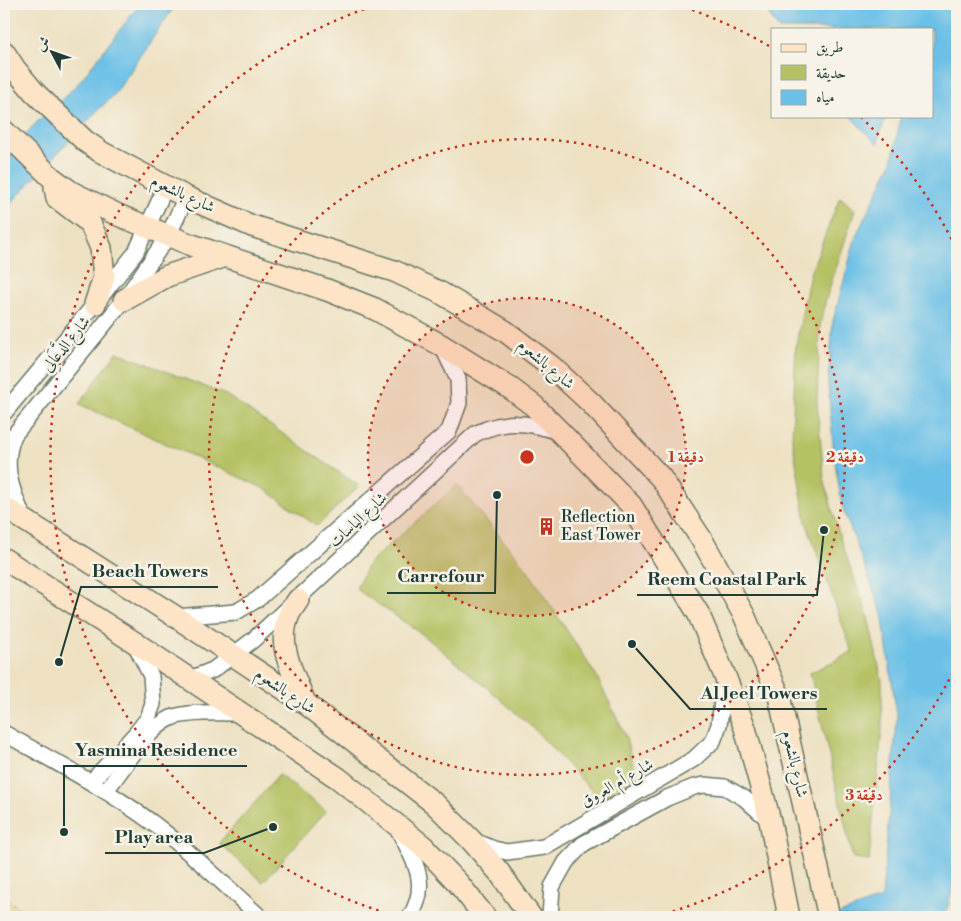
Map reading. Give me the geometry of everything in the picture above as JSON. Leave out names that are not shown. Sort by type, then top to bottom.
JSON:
[{"type":"main road","name":"شارع بالشعوم","points":[[9,60],[34,92],[85,141],[121,163],[186,197],[252,226],[394,271],[441,293],[505,331],[551,366],[591,402],[661,478],[702,540],[744,615],[779,696],[829,917]]},
{"type":"main road","points":[[4,131],[52,178],[71,192],[168,236],[224,257],[327,290],[375,309],[441,344],[510,388],[534,406],[560,432],[631,505],[698,613],[745,728],[770,821],[789,917]]},
{"type":"main road","points":[[52,178],[57,198],[90,223],[101,248],[104,277],[95,304]]},
{"type":"main road","points":[[124,300],[167,276],[224,257]]},
{"type":"main road","name":"شارع بالشعوم","points":[[4,507],[176,616],[305,703],[435,804],[471,840],[499,872],[531,917]]},
{"type":"main road","points":[[4,559],[134,642],[338,778],[423,846],[458,883],[485,917]]},
{"type":"main road","points":[[298,600],[288,615],[284,631],[284,648],[305,703]]},
{"type":"street","name":"شارع الدَّعَالِى","points":[[4,413],[136,252],[166,186]]},
{"type":"street","name":"شارع الدَّعَالِى","points":[[24,519],[11,488],[8,464],[9,447],[14,435],[124,300],[168,236],[186,197]]},
{"type":"street","name":"شارع الياسات","points":[[176,616],[236,612],[258,599],[449,431],[459,403],[458,379],[441,344]]},
{"type":"street","name":"شارع الياسات","points":[[190,679],[213,670],[234,656],[298,600],[475,434],[499,424],[521,423],[560,432]]},
{"type":"street","points":[[91,782],[148,718],[153,690],[151,676],[134,642]]},
{"type":"street","name":"شارع أم العروق","points":[[471,840],[507,852],[544,847],[694,759],[713,741],[719,725],[725,676]]},
{"type":"street","points":[[106,790],[157,727],[170,719],[183,715],[241,713]]},
{"type":"street","points":[[4,733],[106,790],[153,823],[190,853],[260,917]]},
{"type":"street","points":[[550,917],[552,887],[566,862],[583,844],[668,798],[694,787],[704,785],[725,788],[744,798],[770,821]]},
{"type":"street","points":[[395,823],[412,855],[420,881],[417,906],[410,917]]},
{"type":"street","points":[[549,844],[556,858],[566,862]]},
{"type":"green space","points":[[840,197],[855,210],[826,299],[820,325],[817,403],[824,479],[840,538],[868,617],[882,681],[882,729],[869,861],[853,859],[810,673],[852,652],[806,522],[792,438],[796,344],[810,274]]},
{"type":"green space","points":[[117,352],[226,395],[359,486],[317,526],[263,488],[79,404]]},
{"type":"green space","points":[[457,485],[527,569],[597,677],[625,735],[635,772],[630,785],[611,800],[593,792],[535,730],[422,634],[356,589],[368,564]]},
{"type":"green space","points":[[279,775],[326,811],[263,882],[219,843]]},
{"type":"sand","points":[[4,898],[31,917],[4,917]]},
{"type":"water","points":[[140,4],[176,4],[115,94],[12,202],[4,205],[4,165],[32,127],[77,85]]},
{"type":"water","points":[[765,4],[957,4],[957,872],[947,909],[941,917],[832,917],[882,898],[897,717],[882,613],[842,506],[834,456],[828,384],[833,321],[856,236],[892,162],[901,118],[934,118],[934,28],[778,28],[770,17]]},
{"type":"water","points":[[852,118],[885,118],[877,144]]},
{"type":"place","name":"Carrefour","points":[[497,495]]},
{"type":"place","name":"Reflection East Tower","points":[[547,526]]},
{"type":"place","name":"Reem Coastal Park","points":[[824,530]]},
{"type":"place","name":"Al Jeel Towers","points":[[632,644]]},
{"type":"place","name":"Beach Towers","points":[[59,662]]},
{"type":"place","name":"Play area","points":[[273,827]]},
{"type":"place","name":"Yasmina Residence","points":[[64,832]]}]
